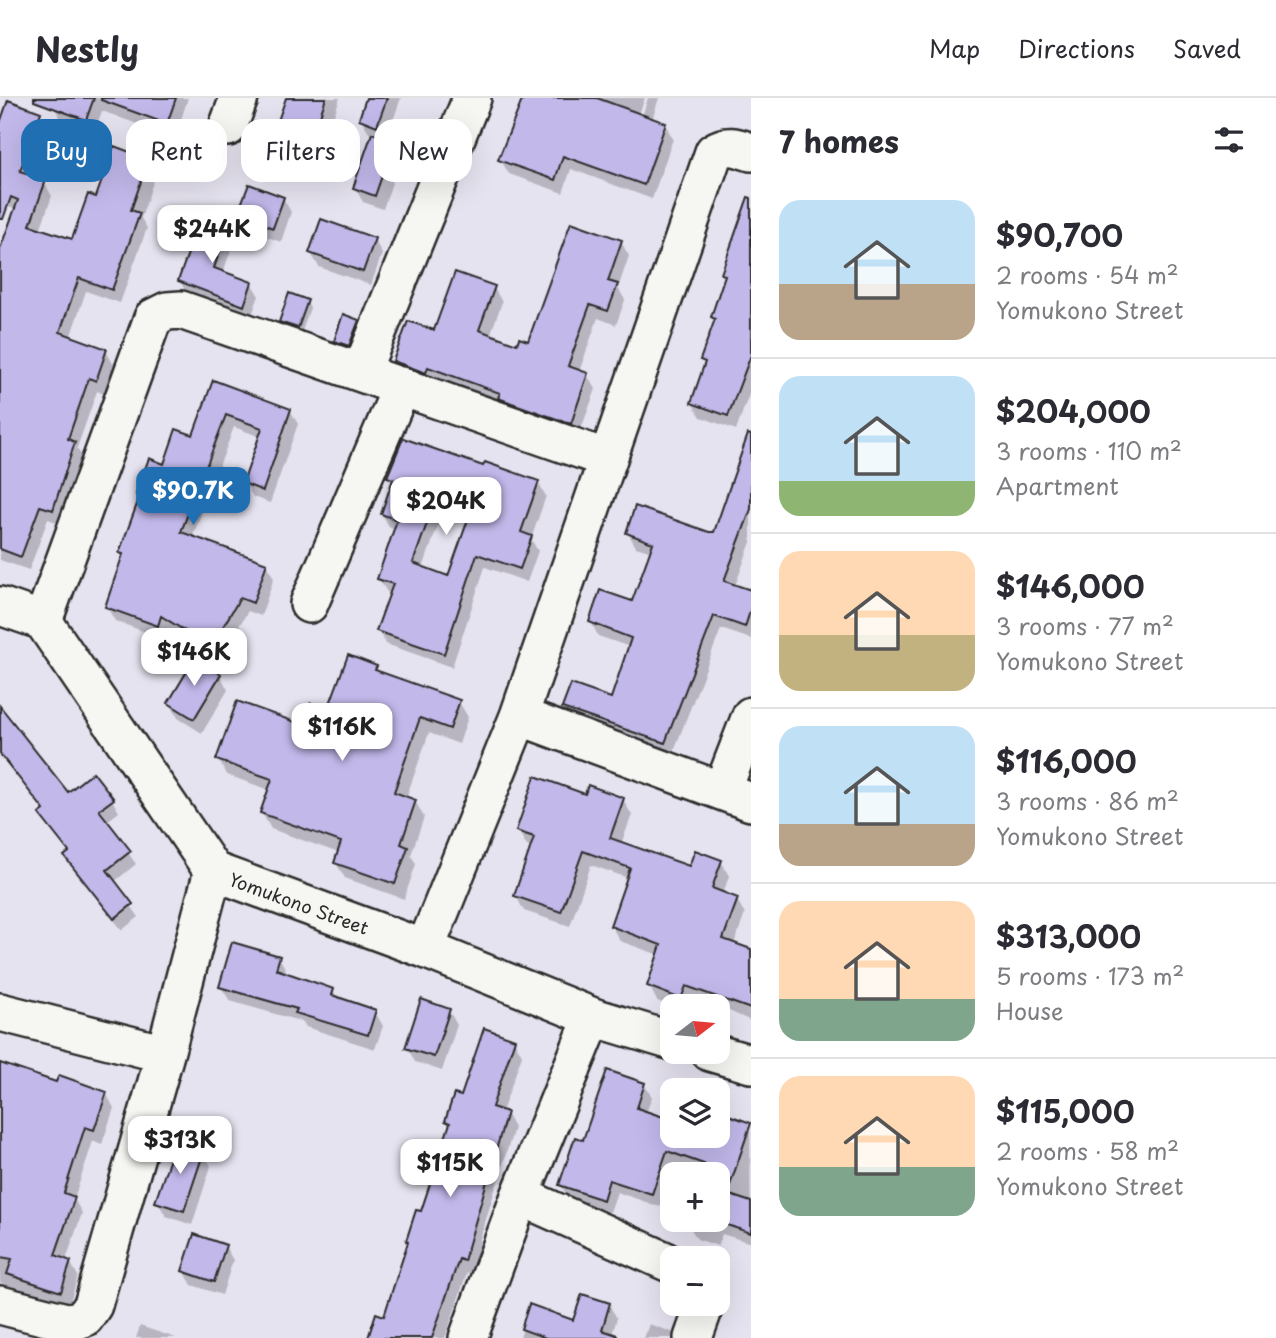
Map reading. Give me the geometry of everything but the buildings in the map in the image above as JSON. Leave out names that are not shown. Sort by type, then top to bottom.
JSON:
[{"type":"street","points":[[361,372],[472,98]]},
{"type":"street","points":[[425,949],[519,716],[714,152],[721,147],[732,145],[751,152]]},
{"type":"street","points":[[0,606],[43,621],[153,318],[167,311],[181,310],[608,459]]},
{"type":"street","points":[[309,604],[402,386]]},
{"type":"street","name":"Yomukono Street","points":[[43,621],[213,871],[425,949],[593,1017],[660,1037]]},
{"type":"street","points":[[519,716],[736,796],[751,716]]},
{"type":"street","points":[[0,1305],[69,1323],[85,1317],[93,1305],[165,1054],[213,871]]},
{"type":"street","points":[[0,1012],[165,1054]]},
{"type":"street","points":[[468,1338],[520,1196],[593,1017]]},
{"type":"street","points":[[730,1058],[751,1064]]},
{"type":"street","points":[[520,1196],[660,1259]]},
{"type":"street","points":[[693,1338],[701,1316]]}]
